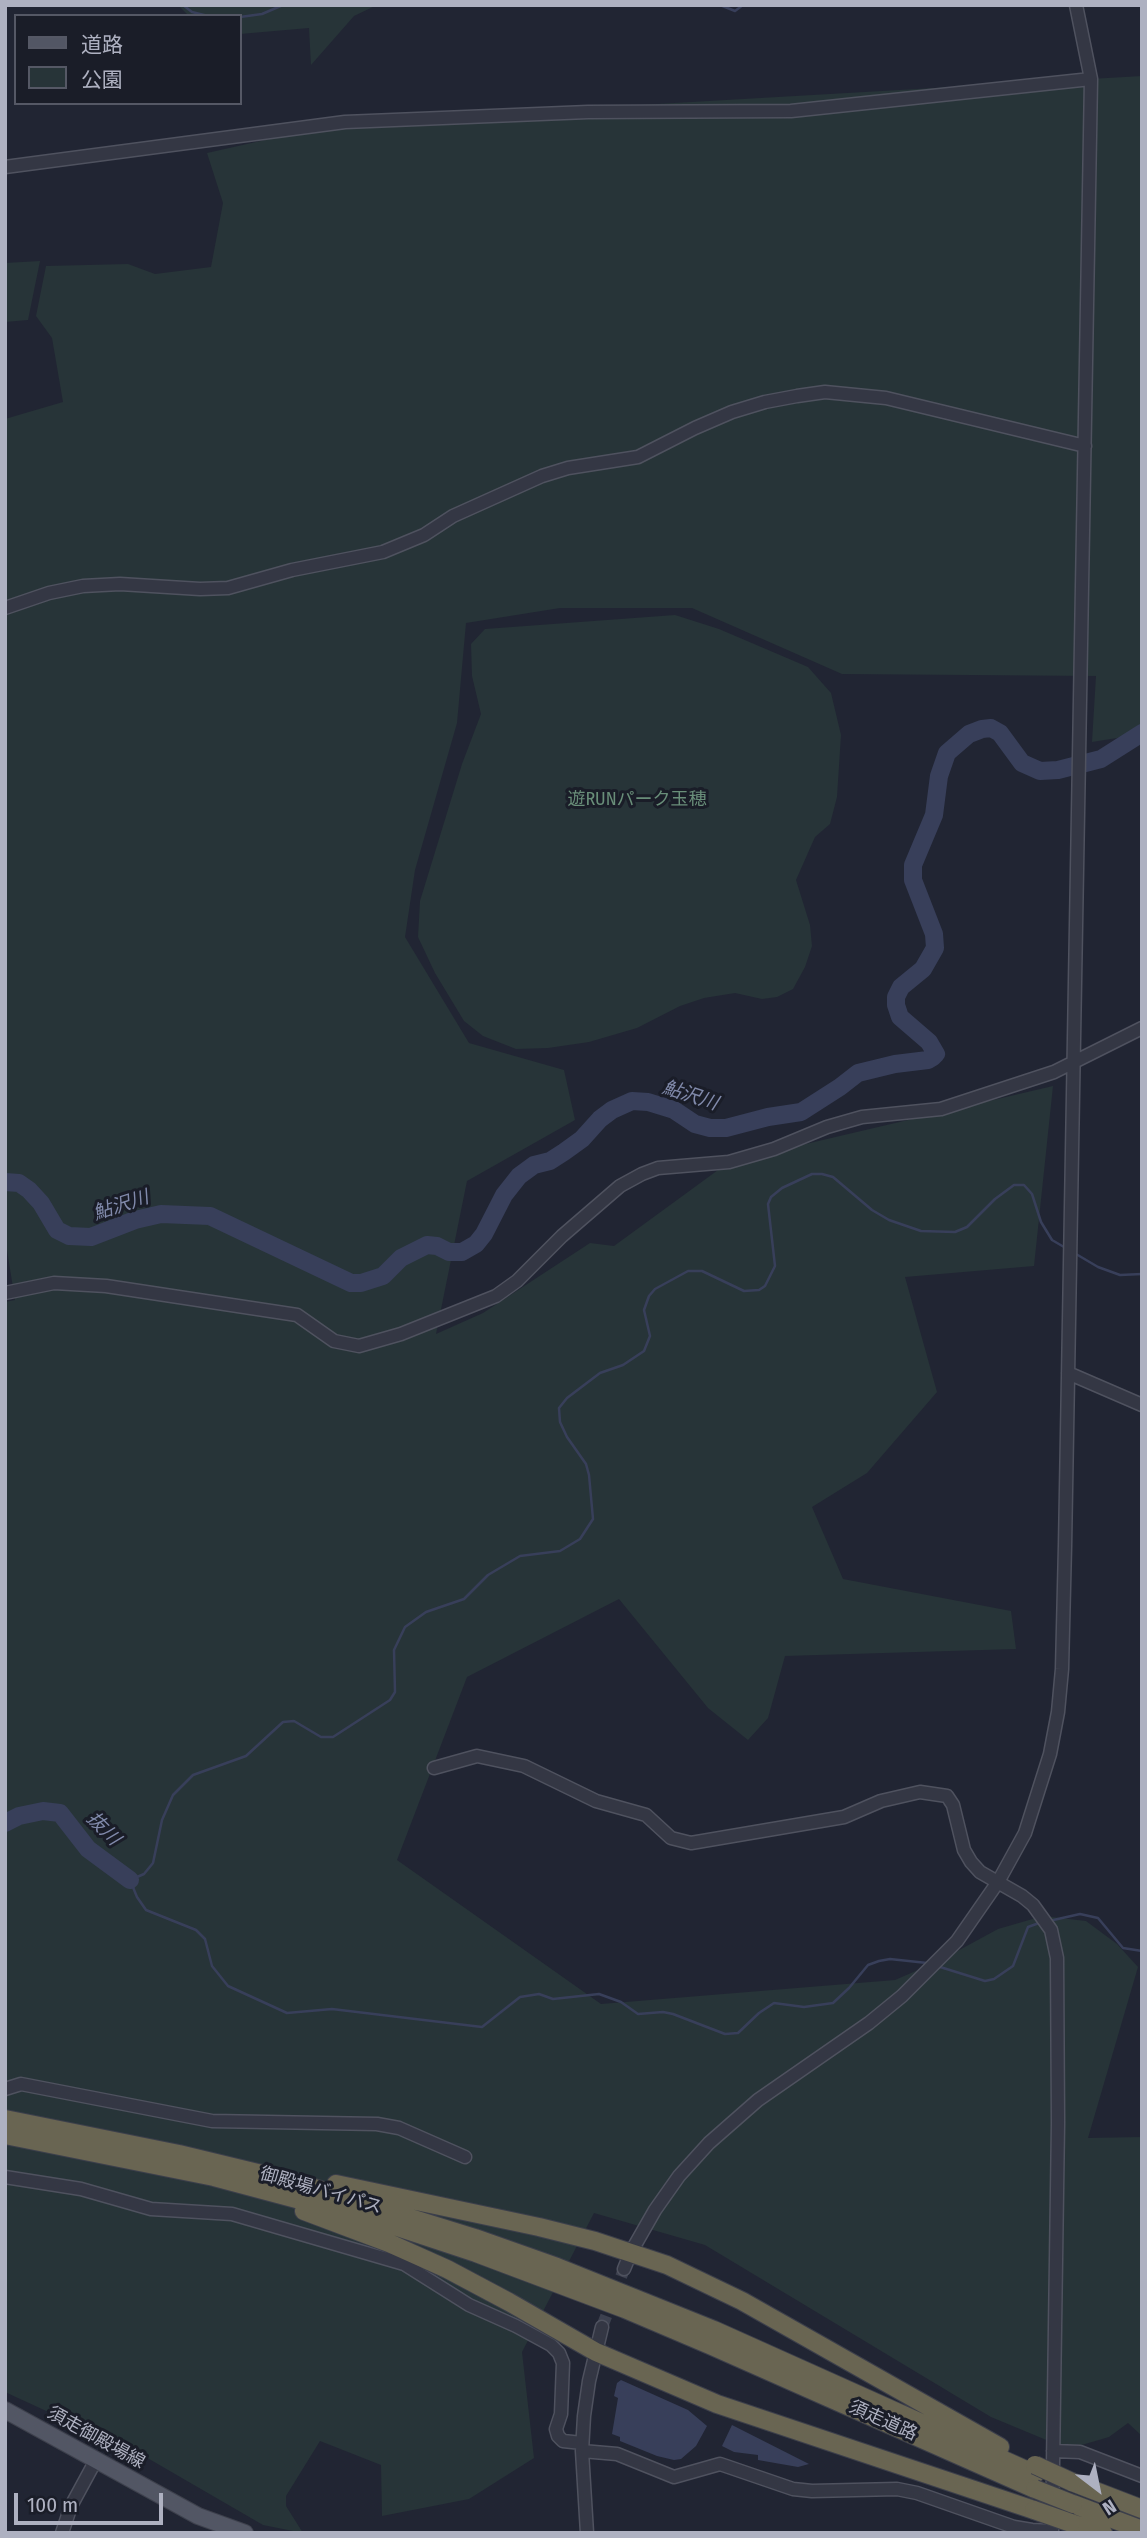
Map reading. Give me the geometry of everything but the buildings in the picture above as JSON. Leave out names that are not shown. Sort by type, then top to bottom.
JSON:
[{"type":"highway","name":"御殿場バイパス","points":[[5,2119],[179,2154],[295,2182],[380,2207],[557,2267],[627,2302]]},
{"type":"highway","name":"御殿場バイパス","points":[[5,2135],[227,2180],[379,2221],[627,2302]]},
{"type":"highway","points":[[179,2154],[369,2190],[540,2227],[631,2252],[667,2265],[743,2301],[915,2400],[1035,2476]]},
{"type":"highway","points":[[141,2162],[284,2204],[389,2243],[509,2302],[596,2352],[717,2404],[1103,2533]]},
{"type":"highway","name":"須走道路","points":[[627,2302],[1072,2492],[1142,2530]]},
{"type":"highway","points":[[1072,2492],[1142,2509]]},
{"type":"highway","name":"須走道路","points":[[1072,2492],[1142,2515]]},
{"type":"main road","name":"須走御殿場線","points":[[5,2410],[198,2516],[241,2532]]},
{"type":"street","points":[[624,2269],[655,2210],[679,2176],[709,2143],[758,2100],[902,1996],[957,1941],[998,1882],[1025,1833],[1051,1754],[1062,1669],[1091,79],[1076,5]]},
{"type":"street","points":[[5,167],[345,122],[588,113],[792,111],[1091,79]]},
{"type":"street","points":[[5,608],[49,593],[83,586],[120,584],[228,588],[292,570],[383,552],[424,535],[453,516],[542,476],[568,468],[638,457],[732,412],[797,396],[825,392],[886,398],[1085,446]]},
{"type":"street","points":[[5,1293],[54,1283],[106,1286],[297,1315],[334,1341],[359,1346],[401,1334],[496,1297],[620,1186],[642,1174],[658,1168],[729,1162],[774,1149],[862,1117],[941,1109],[1074,1063],[1142,1028]]},
{"type":"street","points":[[1068,1373],[1142,1405]]},
{"type":"street","points":[[5,2177],[69,2186],[151,2209],[232,2214],[404,2264],[469,2305],[516,2326],[551,2345],[559,2353],[563,2363],[561,2414],[556,2429],[558,2436],[564,2441],[617,2454],[674,2477],[720,2464],[793,2489],[897,2489],[917,2493],[1014,2527],[1052,2532],[1057,1958],[1051,1930],[1043,1916],[1022,1896],[980,1872],[971,1863],[964,1850],[953,1805],[947,1796],[920,1792],[881,1801],[844,1817],[691,1843],[671,1838],[646,1815],[596,1801],[524,1766],[477,1756],[434,1768]]},
{"type":"street","points":[[5,2089],[21,2084],[212,2121],[377,2124],[399,2128],[465,2157]]},
{"type":"street","points":[[587,2533],[582,2447],[589,2381],[602,2327]]},
{"type":"street","points":[[1054,2451],[1080,2452],[1142,2476]]},
{"type":"street","points":[[62,2533],[71,2506],[96,2460]]},
{"type":"green space","points":[[178,5],[377,5],[354,16],[311,65],[309,28],[242,34],[242,14],[187,14]]},
{"type":"green space","points":[[1142,76],[1142,734],[1092,742],[1096,676],[842,674],[692,608],[560,608],[466,623],[457,723],[415,870],[405,937],[469,1043],[564,1070],[575,1120],[467,1181],[436,1334],[483,1313],[590,1243],[614,1246],[729,1162],[1053,1086],[1034,1266],[905,1277],[937,1392],[867,1473],[812,1507],[843,1579],[1011,1611],[1016,1649],[785,1656],[768,1718],[748,1740],[708,1708],[619,1599],[467,1677],[397,1860],[601,2004],[895,1980],[941,1960],[998,1929],[1043,1916],[1086,1921],[1117,1944],[1138,1967],[1088,2138],[1142,2137],[1142,2436],[1128,2423],[1109,2437],[1068,2449],[991,2417],[705,2245],[594,2213],[522,2352],[534,2458],[469,2499],[382,2516],[381,2465],[320,2441],[286,2496],[286,2506],[303,2533],[263,2525],[144,2456],[5,2392],[5,1302],[15,1300],[5,1238],[5,419],[63,402],[52,338],[36,316],[46,266],[128,264],[155,274],[211,267],[223,203],[207,153],[345,122]]},
{"type":"green space","points":[[40,261],[28,320],[5,322],[5,263]]},
{"type":"green space","name":"遊RUNパーク玉穂","points":[[675,615],[719,629],[808,667],[831,693],[841,735],[837,797],[830,824],[815,837],[796,880],[810,925],[812,946],[805,967],[793,989],[777,997],[762,999],[735,993],[704,998],[680,1006],[637,1028],[589,1042],[516,1049],[483,1036],[464,1021],[435,973],[418,937],[420,901],[462,764],[481,714],[472,676],[471,644],[485,629]]},
{"type":"water","points":[[621,2380],[688,2410],[707,2426],[696,2446],[681,2459],[674,2460],[620,2441],[620,2437],[612,2434],[618,2398],[614,2396],[617,2383]]},
{"type":"water","points":[[732,2425],[809,2464],[798,2467],[758,2460],[758,2455],[734,2452],[722,2446]]},
{"type":"waterway","points":[[183,5],[200,14]]},
{"type":"waterway","points":[[242,17],[262,14],[283,5]]},
{"type":"waterway","points":[[720,5],[735,11],[743,5]]},
{"type":"waterway","name":"鮎沢川","points":[[5,1182],[19,1183],[29,1190],[41,1203],[57,1230],[69,1236],[91,1237],[135,1220],[161,1214],[210,1216],[351,1283],[361,1283],[383,1276],[401,1258],[427,1245],[449,1252],[462,1252],[476,1244],[484,1234],[504,1195],[519,1176],[534,1165],[550,1161],[564,1152],[582,1139],[600,1119],[632,1101],[648,1102],[674,1110],[695,1124],[726,1128],[801,1112],[858,1073],[933,1057],[936,1054],[929,1042],[900,1017],[896,997],[901,987],[923,969],[935,948],[934,934],[913,880],[913,865],[934,815],[939,776],[947,753],[969,734],[991,728],[1000,733],[1022,763],[1040,771],[1058,770],[1101,759],[1142,733]]},
{"type":"waterway","points":[[927,1963],[890,1959],[868,1965],[833,2003],[804,2007],[774,2003],[738,2033],[725,2034],[663,2012],[638,2014],[621,2002],[599,1994],[553,1999],[539,1994],[520,1997],[482,2027],[332,2009],[287,2013],[228,1986],[212,1966],[205,1939],[196,1930],[146,1910],[130,1880],[144,1874],[153,1863],[162,1820],[173,1795],[193,1775],[246,1756],[283,1722],[294,1721],[321,1737],[333,1737],[390,1700],[395,1692],[394,1650],[405,1627],[426,1612],[464,1599],[488,1575],[520,1556],[560,1551],[580,1539],[593,1519],[589,1475],[586,1464],[560,1422],[559,1408],[567,1398],[600,1373],[623,1365],[644,1351],[650,1336],[644,1310],[655,1289],[688,1271],[702,1271],[744,1291],[759,1290],[765,1286],[775,1266],[768,1204],[771,1197],[782,1188],[812,1174],[822,1174],[833,1177],[872,1210],[889,1220],[921,1231],[955,1232],[967,1227],[995,1199],[1014,1185],[1024,1185],[1032,1194],[1041,1222],[1052,1240],[1064,1247]]},
{"type":"waterway","points":[[1076,1254],[1098,1267],[1120,1275],[1142,1274]]},
{"type":"waterway","name":"抜川","points":[[5,1823],[19,1816],[43,1811],[60,1813],[88,1849],[130,1880]]},
{"type":"waterway","points":[[1049,1921],[1080,1914],[1098,1918],[1123,1948],[1142,1951]]},
{"type":"waterway","points":[[937,1966],[985,1981],[994,1979],[1013,1966],[1028,1927],[1039,1923]]},
{"type":"tunnel","points":[[602,2327],[624,2269]]}]
